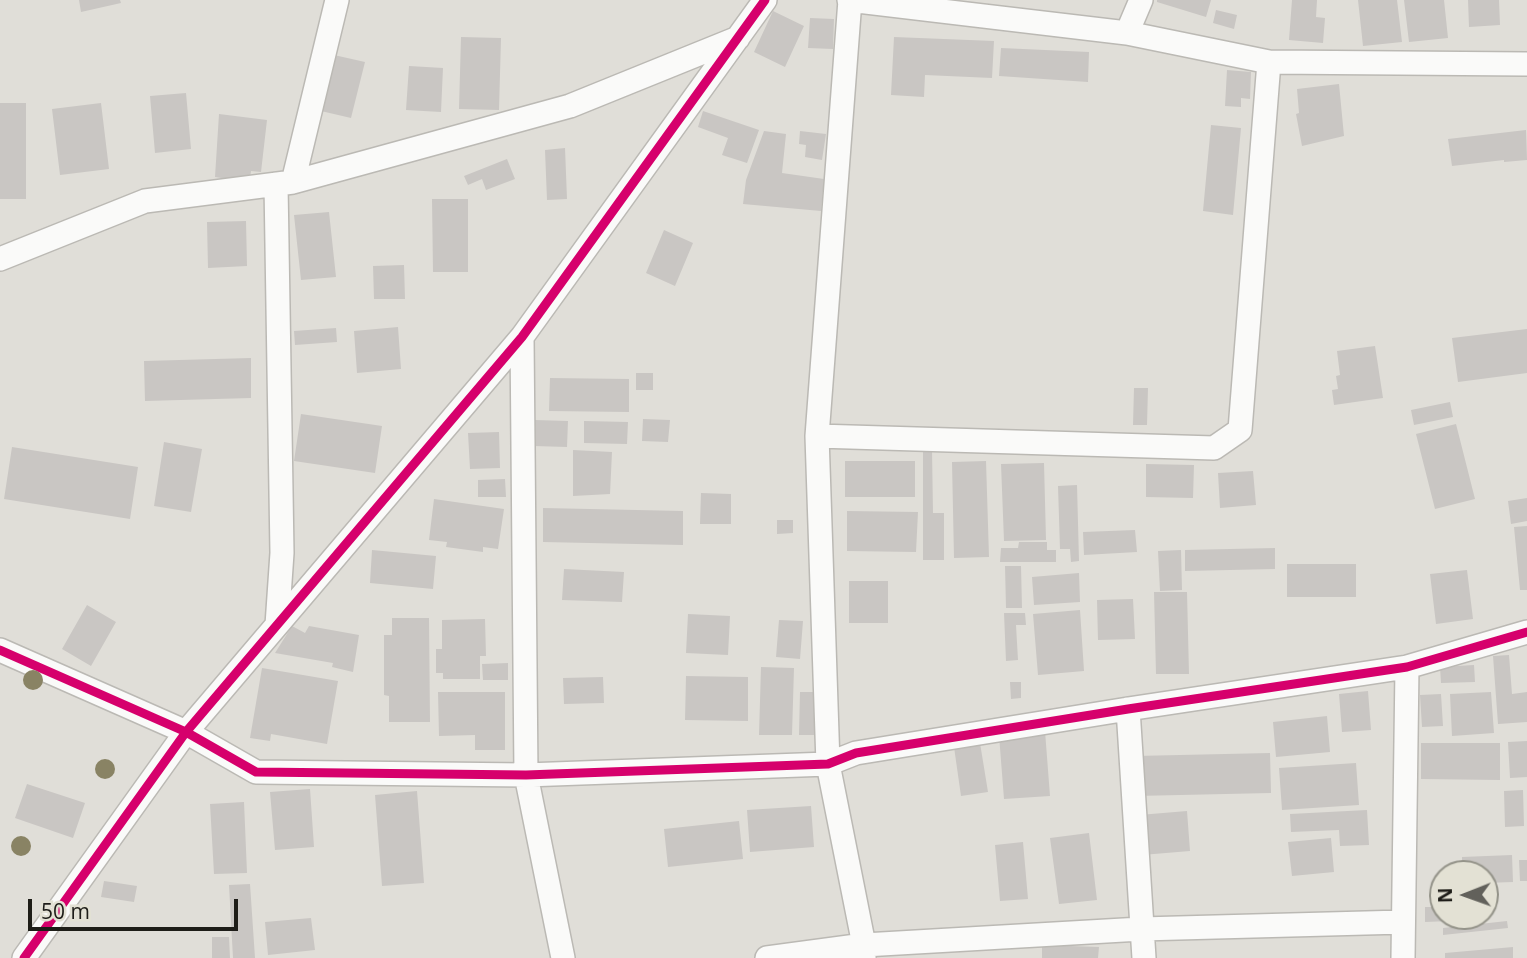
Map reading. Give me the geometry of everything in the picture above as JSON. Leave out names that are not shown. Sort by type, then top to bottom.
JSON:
[{"type":"street","points":[[277,625],[282,553],[284,183],[337,0]]},
{"type":"street","points":[[24,958],[186,732],[522,338],[765,0]]},
{"type":"street","points":[[864,952],[828,764],[817,436],[850,0],[1127,33],[1269,62],[1527,64]]},
{"type":"street","points":[[1127,33],[1141,0]]},
{"type":"street","points":[[0,259],[145,201],[284,183],[570,106],[738,38]]},
{"type":"street","points":[[817,436],[1214,448],[1240,430],[1269,62]]},
{"type":"street","points":[[522,338],[526,775],[563,958]]},
{"type":"street","points":[[0,650],[186,732],[256,772],[526,775],[828,764],[856,753],[1407,667],[1527,632]]},
{"type":"street","points":[[1403,958],[1407,667]]},
{"type":"street","points":[[1128,709],[1144,958]]},
{"type":"street","points":[[766,958],[1142,929],[1403,922]]},
{"type":"building","points":[[79,0],[120,0],[121,3],[81,12]]},
{"type":"building","points":[[1157,0],[1211,0],[1206,17]]},
{"type":"building","points":[[1292,0],[1317,0],[1316,17],[1325,18],[1323,43],[1289,40]]},
{"type":"building","points":[[1358,0],[1397,0],[1402,42],[1363,46]]},
{"type":"building","points":[[1404,0],[1444,0],[1448,38],[1409,42]]},
{"type":"building","points":[[1468,0],[1499,0],[1500,25],[1469,27]]},
{"type":"building","points":[[1216,10],[1237,15],[1234,29],[1213,23]]},
{"type":"building","points":[[773,11],[804,26],[785,67],[754,52]]},
{"type":"building","points":[[810,18],[834,19],[833,49],[808,48]]},
{"type":"building","points":[[461,37],[501,38],[499,110],[459,109]]},
{"type":"building","points":[[894,37],[994,41],[992,78],[925,75],[924,97],[891,95]]},
{"type":"building","points":[[1001,48],[1089,52],[1088,82],[999,76]]},
{"type":"building","points":[[334,55],[365,62],[351,118],[321,111]]},
{"type":"building","points":[[409,66],[443,68],[441,112],[406,110]]},
{"type":"building","points":[[1227,70],[1251,72],[1250,99],[1241,98],[1241,107],[1225,106]]},
{"type":"building","points":[[1339,84],[1344,136],[1302,146],[1296,114],[1299,113],[1297,89]]},
{"type":"building","points":[[186,93],[191,149],[155,153],[150,96]]},
{"type":"building","points":[[0,103],[26,103],[26,199],[0,199]]},
{"type":"building","points":[[101,103],[109,169],[60,175],[52,109]]},
{"type":"building","points":[[703,111],[759,130],[747,163],[722,155],[728,138],[698,127]]},
{"type":"building","points":[[219,114],[267,120],[261,172],[251,171],[249,186],[221,183],[221,178],[215,177]]},
{"type":"building","points":[[1211,125],[1241,128],[1233,215],[1203,211]]},
{"type":"building","points":[[1526,130],[1527,160],[1452,166],[1448,139]]},
{"type":"building","points":[[764,131],[786,134],[782,173],[824,179],[821,211],[743,204],[746,180]]},
{"type":"building","points":[[800,131],[826,134],[822,160],[805,157],[806,145],[799,144]]},
{"type":"building","points":[[565,148],[567,199],[547,200],[545,150]]},
{"type":"building","points":[[507,159],[515,179],[486,190],[482,179],[468,185],[464,176]]},
{"type":"building","points":[[432,199],[468,199],[468,272],[433,272]]},
{"type":"building","points":[[329,212],[336,277],[301,280],[294,215]]},
{"type":"building","points":[[246,221],[247,266],[208,268],[207,222]]},
{"type":"building","points":[[664,230],[693,243],[675,286],[646,273]]},
{"type":"building","points":[[404,265],[405,299],[374,299],[373,266]]},
{"type":"building","points":[[398,327],[401,369],[357,373],[354,331]]},
{"type":"building","points":[[336,328],[337,342],[295,345],[294,331]]},
{"type":"building","points":[[1527,329],[1527,373],[1458,382],[1452,338]]},
{"type":"building","points":[[1375,346],[1383,398],[1334,405],[1332,390],[1338,389],[1336,376],[1340,375],[1337,351]]},
{"type":"building","points":[[251,358],[251,398],[145,401],[144,361]]},
{"type":"building","points":[[636,373],[653,373],[653,390],[636,390]]},
{"type":"building","points":[[550,378],[629,379],[629,412],[549,411]]},
{"type":"building","points":[[1134,388],[1148,388],[1147,425],[1133,425]]},
{"type":"building","points":[[1450,402],[1453,417],[1414,425],[1411,410]]},
{"type":"building","points":[[301,414],[382,426],[375,473],[294,461]]},
{"type":"building","points":[[643,419],[670,420],[668,442],[642,441]]},
{"type":"building","points":[[535,420],[568,421],[567,447],[534,446]]},
{"type":"building","points":[[584,421],[628,422],[627,444],[584,443]]},
{"type":"building","points":[[1456,424],[1475,499],[1435,509],[1416,434]]},
{"type":"building","points":[[499,432],[500,468],[470,469],[468,433]]},
{"type":"building","points":[[164,442],[202,449],[191,512],[154,506]]},
{"type":"building","points":[[12,447],[138,467],[130,519],[4,499]]},
{"type":"building","points":[[573,450],[612,452],[610,494],[573,496]]},
{"type":"building","points":[[923,450],[932,450],[933,513],[944,513],[944,560],[923,560]]},
{"type":"building","points":[[845,461],[915,461],[915,497],[845,497]]},
{"type":"building","points":[[986,461],[989,557],[954,558],[952,462]]},
{"type":"building","points":[[1044,463],[1046,540],[1004,541],[1001,464]]},
{"type":"building","points":[[1146,464],[1194,465],[1193,498],[1146,497]]},
{"type":"building","points":[[1253,471],[1256,505],[1220,508],[1218,473]]},
{"type":"building","points":[[505,479],[506,497],[478,497],[478,480]]},
{"type":"building","points":[[1077,485],[1079,561],[1071,562],[1070,549],[1060,549],[1058,486]]},
{"type":"building","points":[[701,493],[731,494],[731,524],[700,524]]},
{"type":"building","points":[[1527,498],[1527,521],[1511,524],[1508,501]]},
{"type":"building","points":[[434,499],[504,509],[498,549],[483,547],[483,552],[446,547],[447,542],[429,540]]},
{"type":"building","points":[[543,508],[683,511],[683,545],[543,542]]},
{"type":"building","points":[[847,511],[918,512],[916,552],[847,551]]},
{"type":"building","points":[[777,520],[793,520],[793,533],[777,534]]},
{"type":"building","points":[[1527,526],[1527,590],[1520,590],[1514,527]]},
{"type":"building","points":[[1135,530],[1137,552],[1084,555],[1083,532]]},
{"type":"building","points":[[1019,542],[1047,542],[1047,550],[1056,550],[1056,562],[1000,562],[1001,548],[1018,548]]},
{"type":"building","points":[[1275,548],[1275,569],[1185,571],[1185,550]]},
{"type":"building","points":[[372,550],[436,556],[433,589],[370,583]]},
{"type":"building","points":[[1181,550],[1182,590],[1160,591],[1158,551]]},
{"type":"building","points":[[1287,564],[1356,564],[1356,597],[1287,597]]},
{"type":"building","points":[[1005,566],[1021,566],[1022,608],[1006,608]]},
{"type":"building","points":[[564,569],[624,572],[622,602],[562,600]]},
{"type":"building","points":[[1467,570],[1473,619],[1436,624],[1430,574]]},
{"type":"building","points":[[1079,573],[1080,602],[1034,605],[1032,577]]},
{"type":"building","points":[[849,581],[888,581],[888,623],[849,623]]},
{"type":"building","points":[[1154,592],[1187,592],[1189,674],[1156,674]]},
{"type":"building","points":[[1133,599],[1135,639],[1098,640],[1097,600]]},
{"type":"building","points":[[87,605],[116,622],[91,666],[62,649]]},
{"type":"building","points":[[1080,610],[1084,671],[1038,675],[1033,614]]},
{"type":"building","points":[[1004,613],[1025,613],[1026,625],[1016,625],[1018,660],[1006,661]]},
{"type":"building","points":[[688,614],[730,616],[728,655],[686,653]]},
{"type":"building","points":[[392,618],[429,618],[430,722],[389,722],[389,696],[384,695],[384,635],[392,635]]},
{"type":"building","points":[[485,619],[486,656],[480,656],[480,679],[443,679],[443,673],[436,673],[436,649],[442,649],[442,620]]},
{"type":"building","points":[[779,620],[803,621],[800,659],[776,657]]},
{"type":"building","points":[[292,626],[305,633],[309,626],[359,635],[353,672],[332,667],[333,663],[275,653]]},
{"type":"building","points":[[1509,655],[1512,694],[1527,692],[1527,722],[1498,724],[1493,656]]},
{"type":"building","points":[[508,663],[508,680],[483,680],[482,664]]},
{"type":"building","points":[[1474,665],[1475,682],[1441,683],[1440,667]]},
{"type":"building","points":[[761,667],[794,668],[792,735],[759,735]]},
{"type":"building","points":[[262,668],[338,681],[327,744],[271,734],[270,741],[250,738]]},
{"type":"building","points":[[686,676],[748,677],[748,721],[685,720]]},
{"type":"building","points":[[603,677],[604,703],[564,704],[563,678]]},
{"type":"building","points":[[1010,682],[1021,682],[1021,698],[1011,699]]},
{"type":"building","points":[[1368,691],[1371,730],[1342,732],[1339,694]]},
{"type":"building","points":[[438,692],[505,692],[505,750],[475,750],[475,735],[439,736]]},
{"type":"building","points":[[800,692],[817,692],[817,735],[799,735]]},
{"type":"building","points":[[1491,692],[1494,733],[1452,736],[1450,694]]},
{"type":"building","points":[[1441,694],[1443,726],[1422,727],[1420,695]]},
{"type":"building","points":[[1327,716],[1330,752],[1276,757],[1273,722]]},
{"type":"building","points":[[1045,731],[1050,796],[1004,799],[999,735]]},
{"type":"building","points":[[1527,741],[1527,777],[1510,778],[1508,742]]},
{"type":"building","points":[[980,743],[988,792],[961,796],[954,747]]},
{"type":"building","points":[[1421,743],[1500,743],[1500,780],[1421,779]]},
{"type":"building","points":[[1270,753],[1271,793],[1135,796],[1135,756]]},
{"type":"building","points":[[1356,763],[1359,805],[1282,810],[1279,768]]},
{"type":"building","points":[[27,784],[85,803],[73,838],[15,818]]},
{"type":"building","points":[[310,789],[314,847],[275,850],[270,792]]},
{"type":"building","points":[[1523,790],[1524,826],[1505,827],[1504,791]]},
{"type":"building","points":[[417,791],[424,883],[382,886],[375,795]]},
{"type":"building","points":[[244,802],[247,873],[214,874],[210,804]]},
{"type":"building","points":[[811,806],[814,847],[750,852],[747,810]]},
{"type":"building","points":[[1367,810],[1369,845],[1340,846],[1339,830],[1291,832],[1290,814]]},
{"type":"building","points":[[1187,811],[1190,851],[1142,855],[1139,815]]},
{"type":"building","points":[[739,821],[743,859],[668,867],[664,829]]},
{"type":"building","points":[[1089,833],[1097,900],[1059,904],[1050,838]]},
{"type":"building","points":[[1331,838],[1334,872],[1292,876],[1288,842]]},
{"type":"building","points":[[1023,842],[1028,899],[1000,901],[995,845]]},
{"type":"building","points":[[1512,855],[1513,882],[1499,882],[1499,860],[1462,860],[1462,857]]},
{"type":"building","points":[[1519,860],[1527,860],[1527,881],[1520,881]]},
{"type":"building","points":[[104,881],[137,886],[134,902],[101,897]]},
{"type":"building","points":[[250,884],[255,958],[233,958],[229,885]]},
{"type":"building","points":[[1425,907],[1429,907],[1429,922],[1425,922]]},
{"type":"building","points":[[311,918],[315,950],[268,955],[265,922]]},
{"type":"building","points":[[1507,921],[1508,928],[1499,929],[1499,922]]},
{"type":"building","points":[[1443,930],[1489,930],[1443,935]]},
{"type":"building","points":[[212,937],[229,937],[230,958],[212,958]]},
{"type":"building","points":[[1042,945],[1099,947],[1098,958],[1042,958]]},
{"type":"building","points":[[1513,947],[1513,958],[1445,958],[1445,953]]},
{"type":"cycle path","points":[[24,958],[186,732],[522,337],[765,0]]},
{"type":"cycle path","points":[[0,650],[186,732],[256,772],[526,775],[828,764],[856,753],[1407,667],[1527,632]]}]
